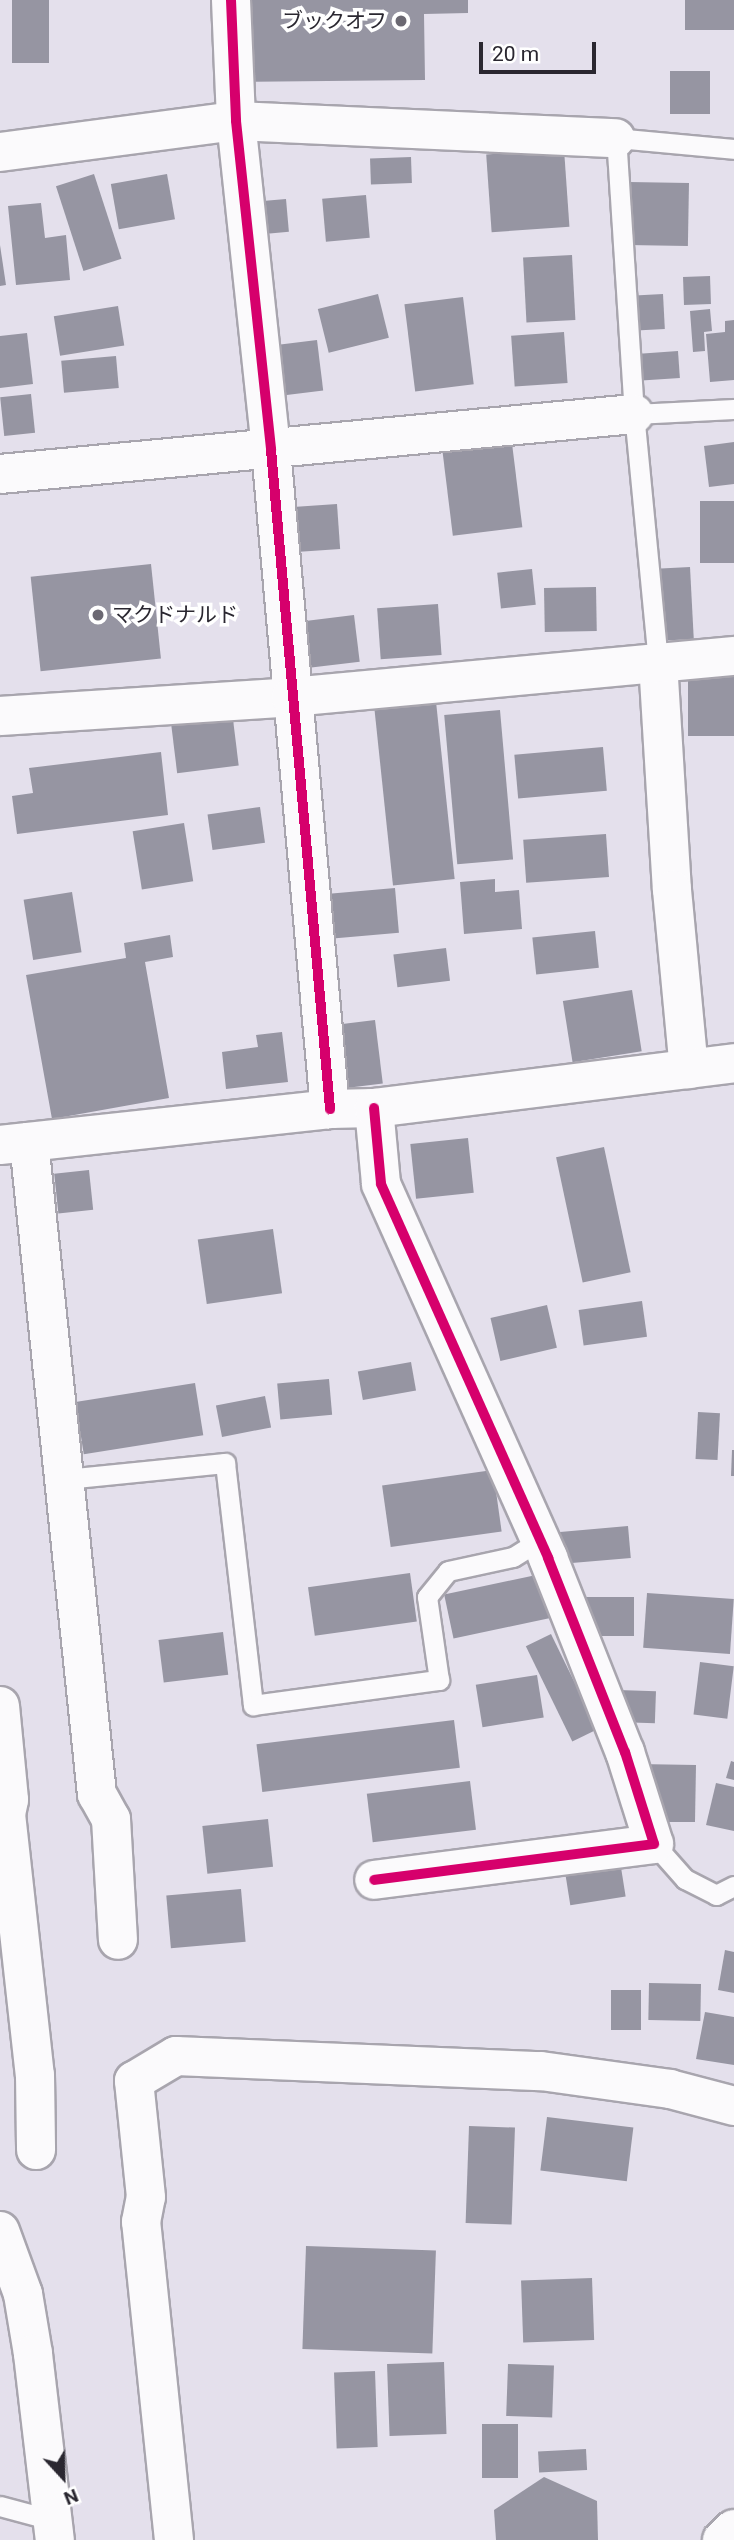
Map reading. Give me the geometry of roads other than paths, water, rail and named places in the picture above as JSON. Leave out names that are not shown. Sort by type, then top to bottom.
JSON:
[{"type":"street","points":[[231,0],[236,121],[271,450],[291,697],[330,1109]]},
{"type":"street","points":[[0,152],[236,121],[616,138]]},
{"type":"street","points":[[0,474],[634,414]]},
{"type":"street","points":[[0,716],[291,697],[734,656]]},
{"type":"street","points":[[658,662],[672,890],[688,1069]]},
{"type":"street","points":[[118,1940],[111,1819],[97,1794],[65,1479],[15,1144],[330,1109],[374,1108],[734,1063]]},
{"type":"street","points":[[374,1108],[381,1184],[540,1540],[625,1752],[654,1844],[374,1880]]},
{"type":"street","points":[[0,1706],[9,1800],[6,1814],[35,2075],[36,2150]]},
{"type":"street","points":[[174,2540],[141,2222],[146,2197],[134,2081],[176,2056],[541,2071],[670,2089],[734,2106]]},
{"type":"street","points":[[0,2231],[23,2294],[54,2530]]},
{"type":"street","points":[[722,2540],[734,2529]]},
{"type":"lane","points":[[658,662],[634,414],[616,138],[734,149]]},
{"type":"lane","points":[[634,414],[734,410]]},
{"type":"lane","points":[[65,1479],[225,1463],[253,1704],[439,1680],[427,1597],[448,1572],[513,1557],[540,1540]]},
{"type":"lane","points":[[654,1844],[685,1879],[716,1895],[734,1886]]},
{"type":"lane","points":[[0,2506],[54,2530]]},
{"type":"place","name":"ブックオフ","points":[[401,21]]},
{"type":"place","name":"マクドナルド","points":[[98,615]]}]
